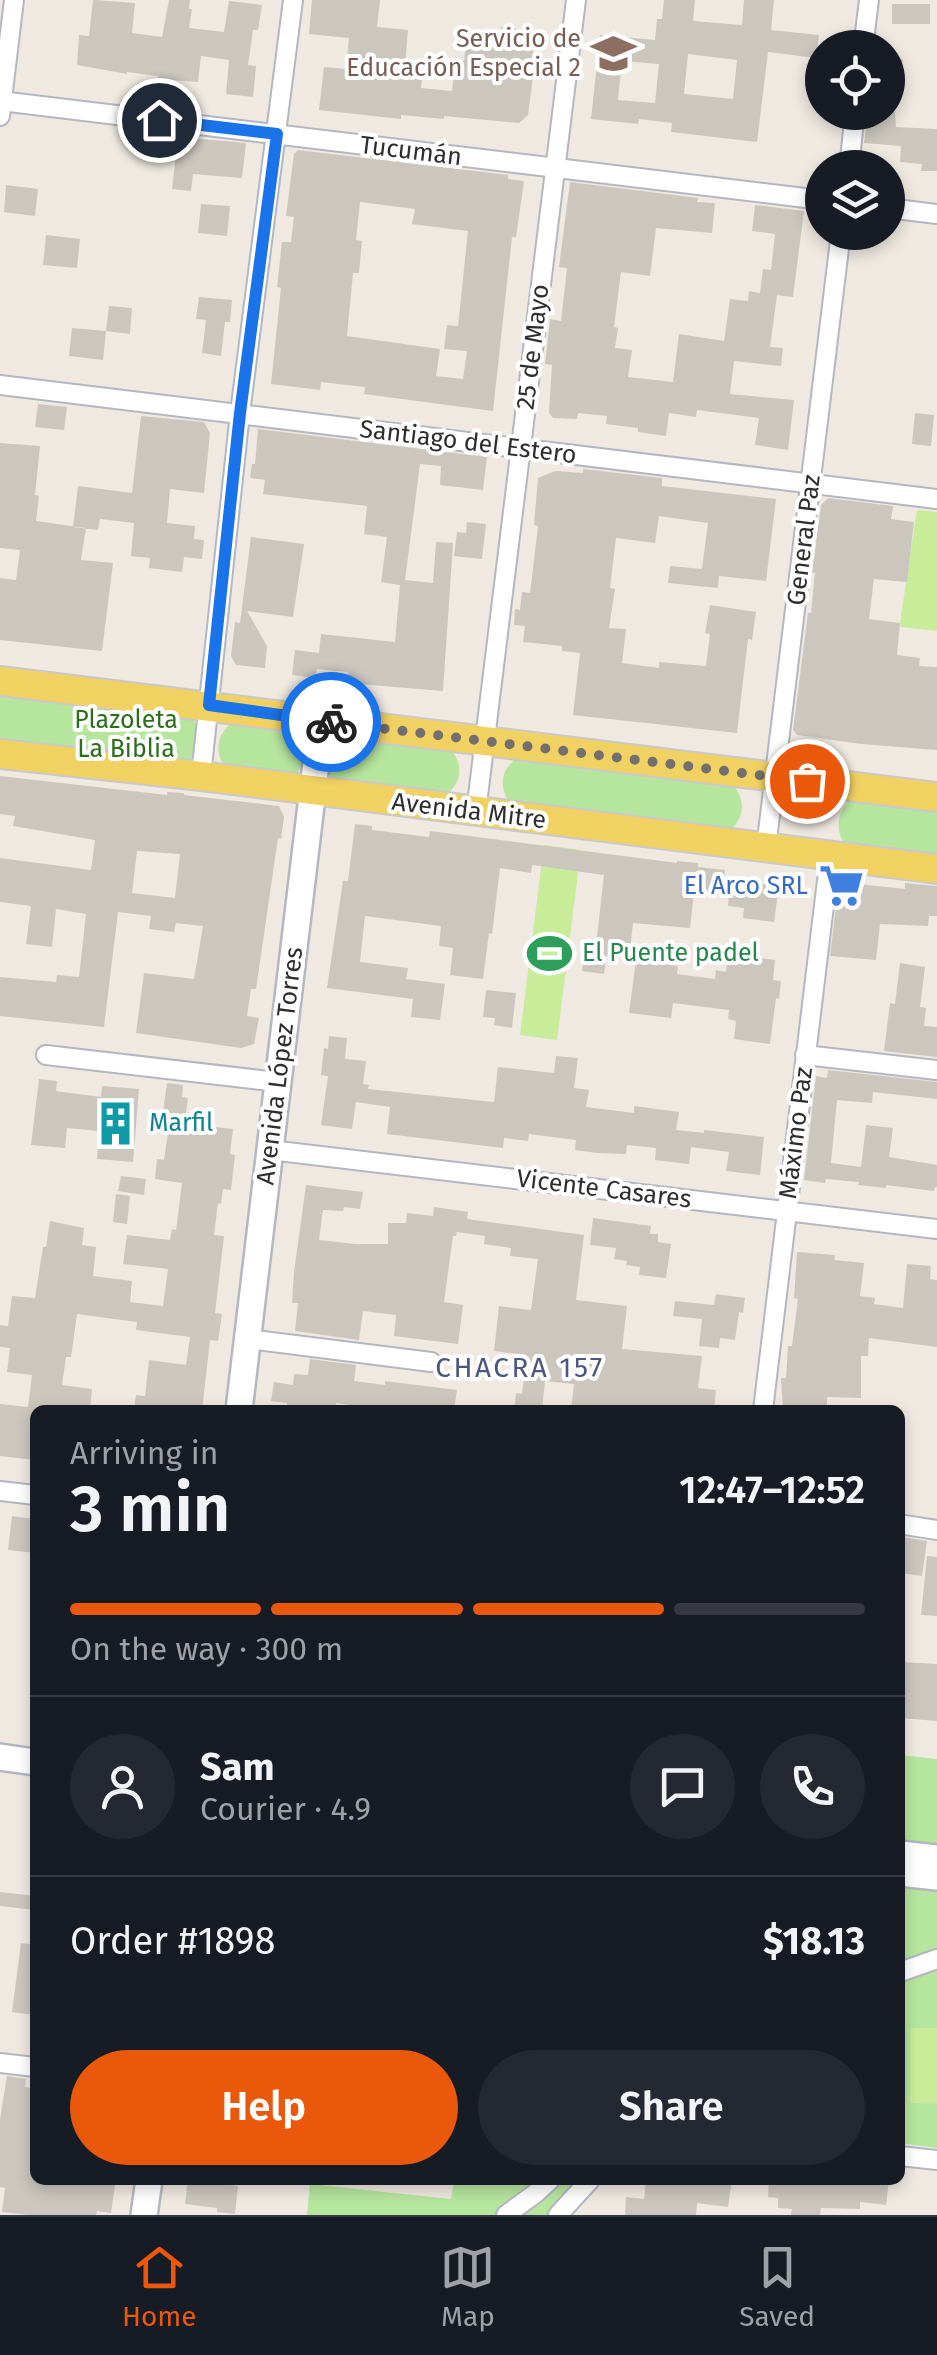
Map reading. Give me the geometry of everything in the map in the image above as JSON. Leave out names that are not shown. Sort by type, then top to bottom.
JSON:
[{"type":"main road","points":[[0,682],[937,796]]},
{"type":"main road","name":"Avenida López Torres","points":[[241,1405],[321,721]]},
{"type":"main road","name":"Avenida Mitre","points":[[0,754],[937,869]]},
{"type":"main road","points":[[0,1758],[30,1761]]},
{"type":"main road","points":[[905,1855],[937,1858]]},
{"type":"main road","points":[[905,1874],[937,1878]]},
{"type":"main road","points":[[144,2215],[148,2185]]},
{"type":"street","points":[[1,106],[14,0]]},
{"type":"street","points":[[201,776],[240,413],[293,0]]},
{"type":"street","name":"25 de Mayo","points":[[476,812],[576,0]]},
{"type":"street","points":[[865,30],[869,0]]},
{"type":"street","name":"Tucumán","points":[[1,106],[277,134],[805,198]]},
{"type":"street","points":[[905,210],[937,214]]},
{"type":"street","name":"General Paz","points":[[766,848],[839,250]]},
{"type":"street","name":"Santiago del Estero","points":[[0,385],[937,498]]},
{"type":"street","name":"Máximo Paz","points":[[764,1405],[830,856]]},
{"type":"street","points":[[46,1055],[278,1082]]},
{"type":"street","points":[[805,1055],[937,1070]]},
{"type":"street","name":"Vicente Casares","points":[[270,1150],[937,1228]]},
{"type":"street","points":[[248,1339],[432,1362]]},
{"type":"street","points":[[0,1491],[30,1494]]},
{"type":"street","points":[[905,1526],[937,1530]]},
{"type":"street","points":[[905,1970],[937,1958]]},
{"type":"street","points":[[0,2063],[30,2066]]},
{"type":"street","points":[[905,2157],[937,2160]]},
{"type":"street","points":[[506,2215],[545,2185]]},
{"type":"street","points":[[558,2215],[585,2185]]},
{"type":"green space","points":[[917,510],[937,512],[937,631],[901,627],[900,623]]},
{"type":"green space","name":"Plazoleta La Biblia","points":[[0,688],[191,716],[199,736],[197,749],[185,767],[0,751]]},
{"type":"green space","points":[[232,722],[298,728],[306,748],[304,760],[292,778],[229,773],[218,746]]},
{"type":"green space","points":[[345,733],[450,748],[458,762],[457,782],[441,798],[330,779],[325,771],[330,744]]},
{"type":"green space","points":[[525,753],[732,784],[742,809],[727,833],[509,802],[503,787],[504,774]]},
{"type":"green space","points":[[855,796],[937,801],[937,865],[848,849],[840,835],[839,821]]},
{"type":"green space","name":"El Puente padel","points":[[544,845],[581,850],[557,1040],[520,1035]]},
{"type":"green space","points":[[905,1756],[937,1759],[937,1848],[905,1845]]},
{"type":"green space","points":[[905,1885],[937,1889],[937,2148],[905,2144]]},
{"type":"green space","points":[[910,2028],[937,2028],[937,2103],[910,2103]]},
{"type":"green space","points":[[310,2185],[451,2199],[453,2185],[588,2185],[561,2215],[307,2215]]},
{"type":"building","points":[[93,0],[135,3],[132,33],[162,37],[169,0],[190,0],[189,28],[224,32],[229,1],[262,5],[258,30],[253,30],[248,65],[256,66],[253,97],[226,94],[229,60],[201,56],[198,82],[77,65],[79,35],[89,36]]},
{"type":"building","points":[[312,0],[380,0],[377,27],[408,30],[405,66],[423,68],[421,88],[452,91],[456,60],[464,61],[466,45],[498,48],[501,27],[535,31],[528,115],[519,123],[444,116],[401,115],[401,119],[319,110],[324,67],[346,69],[349,38],[309,34]]},
{"type":"building","points":[[664,0],[695,0],[693,21],[742,25],[744,0],[774,0],[771,30],[805,34],[805,57],[768,52],[757,142],[671,132],[672,123],[591,119],[600,35],[655,40],[657,19],[662,19]],"holes":[[[688,54],[737,60],[733,99],[684,94]],[[622,61],[659,64],[655,103],[618,100]]]},
{"type":"building","points":[[892,4],[930,4],[930,24],[892,24]]},
{"type":"building","points":[[937,129],[937,171],[921,171],[922,164],[905,162],[901,146],[864,143],[866,130]]},
{"type":"building","points":[[178,137],[246,143],[242,178],[193,174],[191,191],[172,189]]},
{"type":"building","points":[[298,150],[508,175],[508,179],[524,181],[516,237],[512,237],[493,411],[364,394],[365,387],[321,382],[320,390],[271,384],[282,242],[291,242],[294,217],[286,216],[294,154]],"holes":[[[360,202],[415,209],[412,224],[468,231],[458,326],[447,325],[444,349],[467,351],[463,379],[436,376],[440,349],[347,336],[353,273],[359,273],[362,241],[356,240]]]},
{"type":"building","points":[[570,182],[715,203],[712,233],[656,228],[650,276],[621,272],[615,348],[632,350],[628,377],[673,382],[679,334],[724,341],[730,299],[748,301],[749,291],[760,293],[763,269],[771,270],[775,234],[752,231],[755,205],[804,211],[793,297],[777,295],[770,347],[783,348],[781,366],[734,361],[730,394],[794,400],[788,450],[755,445],[759,418],[697,410],[696,417],[669,413],[666,436],[606,424],[607,416],[578,413],[577,419],[553,418],[549,413],[552,365],[545,364],[550,319],[561,321],[567,268],[559,267]]},
{"type":"building","points":[[6,185],[38,189],[35,216],[4,212]]},
{"type":"building","points":[[201,204],[230,206],[227,236],[198,233]]},
{"type":"building","points":[[46,235],[80,239],[77,268],[43,265]]},
{"type":"building","points":[[199,297],[232,300],[221,356],[202,353],[206,320],[196,319]]},
{"type":"building","points":[[109,306],[132,308],[130,334],[106,331]]},
{"type":"building","points":[[72,328],[106,331],[103,360],[69,356]]},
{"type":"building","points":[[38,404],[67,407],[64,430],[35,427]]},
{"type":"building","points":[[915,413],[934,415],[931,446],[912,444]]},
{"type":"building","points":[[141,416],[204,422],[210,433],[204,493],[170,489],[167,523],[195,526],[194,539],[204,540],[202,559],[184,557],[182,572],[149,568],[150,558],[131,556],[134,523],[100,519],[98,530],[73,527],[78,486],[132,493]]},
{"type":"building","points":[[258,429],[487,457],[483,490],[440,485],[441,466],[420,464],[405,580],[433,583],[436,542],[453,543],[443,691],[347,683],[348,672],[317,669],[315,678],[292,675],[295,650],[319,653],[321,634],[395,642],[400,585],[381,582],[387,537],[364,534],[367,506],[263,494],[265,480],[250,478]]},
{"type":"building","points":[[0,443],[40,446],[36,521],[86,528],[81,560],[113,563],[102,651],[0,640],[0,578],[16,580],[20,550],[0,548]]},
{"type":"building","points":[[583,469],[662,478],[662,486],[776,499],[766,581],[719,576],[718,588],[668,583],[670,566],[702,569],[708,523],[659,516],[655,543],[616,538],[609,628],[626,629],[622,663],[659,668],[659,662],[706,666],[710,634],[705,633],[710,605],[756,612],[752,640],[748,639],[737,733],[573,715],[580,653],[562,651],[562,646],[523,642],[525,626],[514,625],[515,609],[520,610],[522,592],[530,593],[538,526],[534,525],[538,478],[555,471],[583,473]]},
{"type":"building","points":[[828,498],[893,506],[891,519],[914,522],[907,582],[874,579],[869,619],[900,623],[897,655],[920,658],[919,666],[937,667],[937,750],[861,744],[797,735],[793,730],[811,613],[821,505]]},
{"type":"building","points":[[467,522],[486,524],[482,559],[454,556],[457,532],[466,533]]},
{"type":"building","points":[[251,537],[304,544],[293,617],[247,611],[267,646],[265,668],[236,665],[231,656],[235,622],[240,623]]},
{"type":"building","points":[[0,776],[279,806],[284,817],[281,839],[278,838],[256,989],[251,989],[247,1016],[259,1018],[254,1044],[241,1048],[136,1033],[144,973],[194,979],[203,926],[176,923],[174,932],[149,929],[151,916],[118,912],[104,1027],[0,1016],[0,977],[56,982],[57,975],[79,977],[86,914],[56,909],[52,947],[26,944],[31,906],[0,902],[0,858],[91,870],[95,840],[13,826],[15,816],[0,814]],"holes":[[[137,851],[180,854],[175,898],[132,893]]]},
{"type":"building","points":[[355,824],[429,837],[430,831],[698,863],[698,867],[725,870],[724,879],[779,886],[774,922],[743,918],[744,908],[728,906],[729,896],[694,892],[690,928],[633,923],[629,959],[595,954],[604,875],[532,865],[531,873],[500,868],[483,979],[450,975],[453,948],[439,946],[441,926],[365,916],[360,962],[408,968],[406,979],[445,984],[440,1020],[411,1017],[413,999],[327,988]]},
{"type":"building","points":[[839,882],[905,889],[905,883],[937,886],[937,916],[929,916],[928,926],[880,924],[876,960],[830,956]]},
{"type":"building","points":[[728,954],[775,960],[773,980],[781,981],[770,1044],[734,1039],[736,1021],[728,1019],[729,1010],[673,1003],[671,1018],[629,1013],[636,960],[678,966],[677,974],[715,979],[716,970],[726,972]]},
{"type":"building","points":[[584,956],[606,958],[604,974],[582,971]]},
{"type":"building","points":[[900,963],[925,967],[920,1007],[926,1008],[924,1026],[937,1027],[937,1057],[884,1051]]},
{"type":"building","points":[[486,990],[516,993],[512,1028],[494,1025],[495,1018],[483,1017]]},
{"type":"building","points":[[329,1036],[347,1038],[345,1059],[366,1061],[363,1084],[369,1085],[368,1089],[494,1102],[498,1067],[554,1073],[556,1056],[578,1058],[574,1088],[589,1090],[586,1107],[634,1113],[634,1106],[679,1112],[676,1130],[764,1137],[760,1175],[726,1171],[729,1152],[691,1147],[689,1164],[655,1160],[656,1148],[627,1145],[626,1154],[597,1153],[575,1150],[576,1140],[529,1134],[528,1141],[504,1138],[503,1148],[387,1134],[390,1107],[356,1102],[352,1129],[321,1125],[328,1076],[321,1075]]},
{"type":"building","points":[[828,1070],[937,1082],[937,1099],[873,1092],[872,1103],[837,1100],[831,1163],[861,1167],[866,1125],[893,1128],[889,1157],[937,1165],[934,1191],[804,1180],[816,1076],[827,1078]]},
{"type":"building","points":[[39,1079],[57,1081],[56,1091],[101,1097],[102,1086],[139,1089],[133,1162],[97,1159],[99,1131],[67,1128],[65,1148],[31,1145]]},
{"type":"building","points":[[167,1083],[183,1085],[182,1097],[188,1098],[185,1120],[233,1129],[231,1190],[223,1189],[214,1235],[224,1236],[215,1313],[222,1314],[218,1341],[210,1340],[203,1405],[135,1405],[136,1395],[145,1396],[149,1360],[186,1365],[190,1337],[136,1330],[137,1322],[77,1314],[71,1357],[66,1357],[62,1385],[92,1389],[90,1405],[30,1405],[30,1459],[0,1456],[0,1404],[28,1407],[32,1375],[7,1372],[10,1348],[0,1347],[0,1325],[8,1326],[12,1296],[35,1298],[50,1221],[84,1228],[82,1245],[96,1247],[93,1276],[132,1281],[130,1302],[163,1306],[168,1269],[123,1264],[127,1235],[170,1240],[172,1229],[176,1230],[182,1183],[155,1179],[157,1159],[164,1160],[171,1113],[163,1112]]},
{"type":"building","points":[[121,1176],[146,1179],[144,1195],[118,1191]]},
{"type":"building","points":[[306,1185],[363,1192],[360,1209],[323,1210],[319,1240],[388,1244],[388,1223],[406,1223],[407,1213],[433,1216],[434,1207],[468,1212],[467,1219],[584,1235],[576,1300],[627,1306],[622,1349],[702,1356],[698,1388],[716,1390],[714,1405],[572,1405],[574,1384],[545,1381],[543,1405],[515,1405],[516,1393],[522,1394],[527,1355],[494,1351],[499,1306],[531,1310],[538,1259],[510,1256],[511,1248],[484,1244],[485,1236],[457,1232],[453,1236],[444,1302],[463,1305],[458,1344],[394,1336],[396,1315],[363,1311],[359,1340],[295,1331],[298,1303],[292,1303]]},
{"type":"building","points":[[116,1194],[130,1196],[127,1224],[113,1222]]},
{"type":"building","points":[[593,1218],[651,1226],[650,1234],[658,1234],[658,1242],[671,1244],[666,1278],[639,1275],[640,1267],[614,1259],[616,1248],[590,1245]]},
{"type":"building","points":[[797,1252],[835,1255],[834,1260],[864,1263],[860,1296],[875,1298],[874,1304],[903,1308],[907,1264],[931,1266],[930,1279],[937,1280],[937,1347],[869,1338],[868,1356],[861,1356],[861,1398],[827,1397],[827,1405],[783,1405],[781,1378],[786,1378],[788,1346],[792,1346],[798,1299],[794,1298]]},
{"type":"building","points":[[716,1294],[745,1298],[735,1340],[720,1338],[719,1348],[699,1346],[702,1319],[673,1316],[675,1301],[714,1305]]},
{"type":"building","points":[[310,1359],[356,1365],[354,1381],[457,1390],[455,1405],[287,1405],[271,1401],[274,1382],[293,1385],[294,1374],[308,1375]]},
{"type":"building","points":[[12,1516],[30,1518],[30,1552],[8,1550]]},
{"type":"building","points":[[905,1537],[927,1541],[922,1576],[905,1574]]},
{"type":"building","points":[[927,1556],[937,1557],[937,1616],[921,1615]]},
{"type":"building","points":[[905,1662],[937,1664],[937,1721],[905,1718]]},
{"type":"building","points":[[0,1892],[30,1895],[30,1909],[0,1906]]},
{"type":"building","points":[[21,1943],[30,1944],[30,2014],[12,2012]]},
{"type":"building","points":[[7,2076],[26,2079],[25,2087],[30,2088],[30,2185],[115,2185],[111,2213],[2,2212],[5,2188],[0,2187],[0,2119]]},
{"type":"building","points":[[187,2185],[238,2186],[235,2214],[185,2204]]},
{"type":"building","points":[[645,2185],[731,2185],[728,2207],[697,2203],[696,2215],[625,2215],[626,2197],[644,2199]]},
{"type":"building","points":[[769,2185],[888,2185],[886,2205],[860,2202],[860,2209],[821,2208],[820,2215],[791,2215],[792,2209],[778,2208],[778,2198],[768,2197]]},
{"type":"way so far","points":[[331,722],[807,781]]},
{"type":"place","name":"Servicio de Educación Especial 2","points":[[614,53]]},
{"type":"place","name":"El Arco SRL","points":[[841,886]]},
{"type":"place","name":"El Puente padel","points":[[549,953]]},
{"type":"place","name":"Marfil","points":[[116,1123]]},
{"type":"district","name":"CHACRA 157","points":[[520,1367]]},
{"type":"route","points":[[159,120],[277,134],[240,413],[209,705],[331,722]]}]
